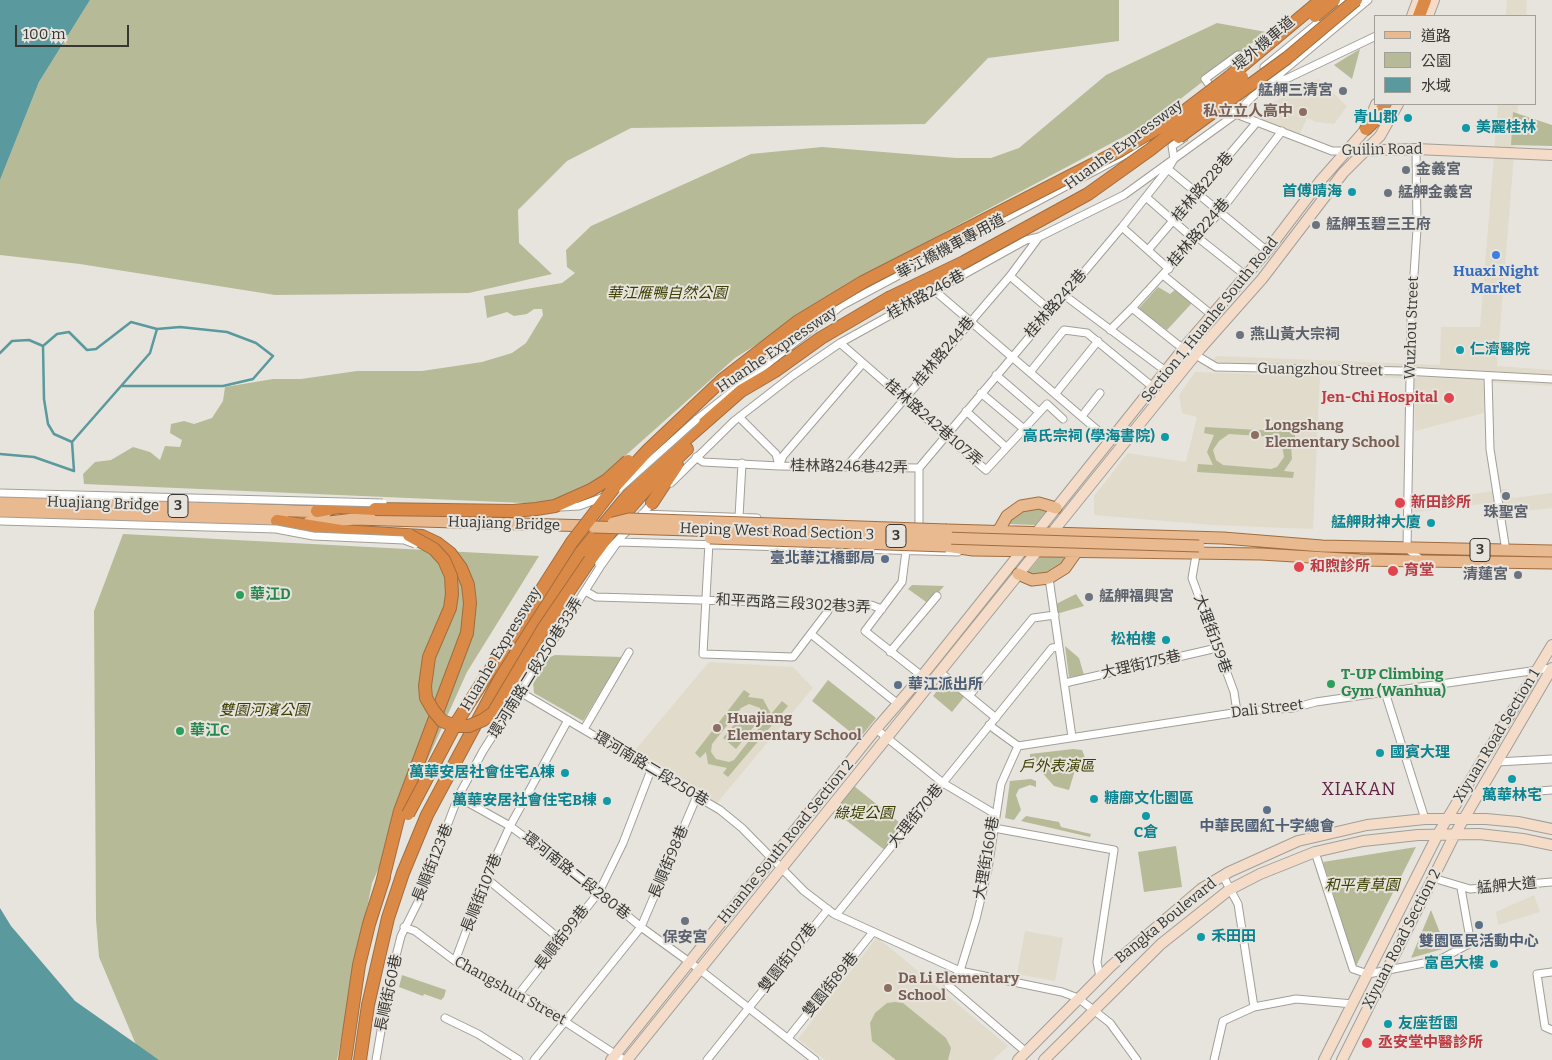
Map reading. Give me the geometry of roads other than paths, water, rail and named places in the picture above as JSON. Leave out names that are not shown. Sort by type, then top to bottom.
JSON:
[{"type":"highway","name":"Huanhe Expressway","points":[[344,1060],[359,964],[382,883],[408,814],[455,724],[572,542],[616,485],[674,423],[743,362],[797,322],[862,282],[1119,151],[1178,116],[1229,77],[1321,0]]},
{"type":"highway","name":"Huanhe Expressway","points":[[360,1060],[368,1005],[388,918],[407,865],[446,780],[530,627],[581,552],[624,500],[660,462],[740,392],[775,371],[821,338],[889,298],[964,262],[1088,194],[1151,149],[1227,90],[1334,0]]},
{"type":"highway","points":[[1088,194],[1127,172],[1212,114],[1286,58],[1356,0]]},
{"type":"highway","points":[[1419,15],[1425,0]]},
{"type":"highway","points":[[1366,129],[1376,119],[1382,105]]},
{"type":"highway","points":[[409,535],[434,549],[444,560],[450,576],[452,594],[450,608],[429,657],[424,686],[426,698],[442,721],[456,726],[470,726],[484,720],[493,712],[543,630],[593,561],[621,518],[650,485],[693,451],[775,371]]},
{"type":"highway","points":[[317,511],[338,507],[513,511],[555,506],[607,480],[656,434],[674,423]]},
{"type":"highway","points":[[652,503],[693,451]]},
{"type":"highway","points":[[277,521],[341,531],[422,536],[437,544],[455,561],[468,585],[470,618],[467,633],[400,811],[382,883]]},
{"type":"main road","name":"Huajiang Bridge","points":[[0,501],[317,511],[354,518],[594,526],[630,519],[947,530]]},
{"type":"main road","points":[[999,530],[1008,516],[1021,506],[1039,503],[1056,508]]},
{"type":"main road","name":"Huajiang Bridge","points":[[0,512],[329,522],[354,518]]},
{"type":"main road","name":"Heping West Road Section 3","points":[[594,526],[1423,561],[1552,563]]},
{"type":"main road","name":"Huajiang Bridge","points":[[594,526],[628,535],[946,546]]},
{"type":"main road","name":"Heping West Road Section 3","points":[[947,530],[1052,532],[1261,541],[1322,546],[1552,551]]},
{"type":"main road","name":"Heping West Road Section 3","points":[[946,546],[973,550],[1197,550],[1261,541]]},
{"type":"main road","points":[[1018,574],[1032,580],[1049,578],[1065,568],[1077,551]]},
{"type":"street","name":"堤外機車道","points":[[1211,87],[1317,0]]},
{"type":"street","points":[[1224,102],[1346,0]]},
{"type":"street","name":"桂林路246巷","points":[[693,451],[792,376],[840,343],[1026,240],[1039,237],[1124,195],[1236,114],[1252,97],[1368,0]]},
{"type":"street","points":[[1412,15],[1418,0]]},
{"type":"street","points":[[1428,15],[1434,0]]},
{"type":"street","points":[[1272,80],[1286,79],[1374,37]]},
{"type":"street","name":"Guilin Road","points":[[1211,87],[1236,114],[1332,151],[1416,149],[1552,155]]},
{"type":"street","name":"桂林路242巷","points":[[918,468],[1146,197],[1174,159],[1172,146],[1211,122],[1224,102]]},
{"type":"street","name":"華江橋機車專用道","points":[[0,493],[278,502],[556,508],[578,506],[618,490],[696,420],[841,306],[1136,149],[1200,108],[1224,102]]},
{"type":"street","points":[[1368,149],[1380,136],[1397,105]]},
{"type":"street","name":"桂林路228巷","points":[[1148,250],[1257,122]]},
{"type":"street","name":"Section 1, Huanhe South Road","points":[[1037,532],[1167,372],[1185,347],[1267,251],[1321,180],[1366,129]]},
{"type":"street","name":"桂林路224巷","points":[[1110,330],[1196,238],[1282,131]]},
{"type":"street","name":"Huanhe South Road Section 2","points":[[619,1058],[699,969],[782,869],[827,810],[1195,354],[1262,279],[1343,173],[1368,149]]},
{"type":"street","name":"Wuzhou Street","points":[[1407,548],[1411,306],[1417,229],[1416,149]]},
{"type":"street","points":[[1168,169],[1196,195],[1267,251]]},
{"type":"street","points":[[1146,197],[1174,221],[1245,275]]},
{"type":"street","points":[[1122,227],[1169,268]]},
{"type":"street","name":"桂林路244巷","points":[[847,466],[1010,276],[1039,237]]},
{"type":"street","points":[[1163,275],[1212,315]]},
{"type":"street","points":[[1010,276],[1051,311]]},
{"type":"street","points":[[935,290],[1110,441]]},
{"type":"street","points":[[1064,295],[1167,372]]},
{"type":"street","name":"Guangzhou Street","points":[[1132,308],[1177,344],[1216,367],[1411,371],[1552,379]]},
{"type":"street","points":[[1030,371],[1064,330],[1086,333],[1154,388]]},
{"type":"street","points":[[1056,393],[1098,342]]},
{"type":"street","name":"桂林路242巷107弄","points":[[840,343],[986,470],[1039,412]]},
{"type":"street","name":"桂林路246巷42弄","points":[[779,466],[783,456],[863,363]]},
{"type":"street","points":[[996,375],[1039,412],[1047,404],[1063,419]]},
{"type":"street","points":[[1488,376],[1490,449],[1506,550]]},
{"type":"street","points":[[981,393],[1024,429]]},
{"type":"street","points":[[1082,416],[1100,393]]},
{"type":"street","points":[[966,411],[1006,447]]},
{"type":"street","points":[[739,417],[776,454],[779,466]]},
{"type":"street","name":"桂林路246巷42弄","points":[[693,451],[703,462],[779,466],[918,468]]},
{"type":"street","points":[[739,517],[742,463]]},
{"type":"street","points":[[918,468],[918,524]]},
{"type":"street","points":[[0,521],[276,529],[313,536],[404,540],[420,546],[432,554],[442,567],[447,581],[447,596],[444,609],[424,658],[420,678],[421,697],[432,718],[442,726],[453,730],[468,731],[479,728],[499,714],[546,634],[593,561],[618,542],[652,503]]},
{"type":"street","name":"Heping West Road Section 3","points":[[642,514],[706,518],[739,517],[959,525],[972,529]]},
{"type":"street","name":"Huanhe South Road Section 2","points":[[619,1058],[689,962],[1037,532]]},
{"type":"street","name":"Heping West Road Section 3","points":[[618,542],[706,542],[906,551],[960,552],[973,550]]},
{"type":"street","name":"環河南路二段250巷33弄","points":[[458,797],[483,751],[520,692],[584,591],[618,542]]},
{"type":"street","points":[[706,542],[703,654],[793,657],[828,611],[829,604]]},
{"type":"street","points":[[1407,548],[1423,561]]},
{"type":"street","name":"大理街159巷","points":[[1197,550],[1192,578],[1234,692],[1237,712]]},
{"type":"street","points":[[906,551],[904,580],[865,631],[922,676]]},
{"type":"street","points":[[1049,578],[1072,737]]},
{"type":"street","name":"和平西路三段302巷3弄","points":[[584,591],[596,597],[871,605],[882,609]]},
{"type":"street","points":[[890,652],[937,596]]},
{"type":"street","points":[[969,696],[1033,618],[1055,615]]},
{"type":"street","points":[[811,634],[898,704]]},
{"type":"street","name":"Xiyuan Road Section 1","points":[[1443,826],[1552,645]]},
{"type":"street","name":"大理街70巷","points":[[836,915],[1052,648],[1059,646]]},
{"type":"street","name":"大理街175巷","points":[[1065,683],[1217,648]]},
{"type":"street","points":[[584,729],[629,652]]},
{"type":"street","name":"Xiyuan Road Section 1","points":[[1464,818],[1552,668]]},
{"type":"street","name":"Dali Street","points":[[1018,746],[1237,712],[1293,708],[1316,702],[1552,668]]},
{"type":"street","points":[[940,672],[996,718]]},
{"type":"street","name":"環河南路二段250巷","points":[[520,692],[720,810],[742,828],[804,891],[836,915],[960,971],[1062,992],[1078,998],[1110,1024],[1136,1060]]},
{"type":"street","points":[[1385,692],[1425,819]]},
{"type":"street","name":"長順街107巷","points":[[455,961],[486,878],[510,826],[568,720]]},
{"type":"street","points":[[989,725],[1018,746]]},
{"type":"street","points":[[876,729],[943,784],[996,814]]},
{"type":"street","name":"大理街160巷","points":[[1018,746],[1001,784],[988,869],[960,971],[948,985],[1026,1052]]},
{"type":"street","points":[[1498,762],[1552,759]]},
{"type":"street","name":"長順街99巷","points":[[518,994],[599,892],[623,843],[651,770]]},
{"type":"street","points":[[1477,796],[1552,790]]},
{"type":"street","name":"長順街98巷","points":[[534,1060],[641,927],[698,796]]},
{"type":"street","name":"環河南路二段280巷","points":[[458,797],[510,826],[749,1007],[815,1060]]},
{"type":"street","name":"長順街123巷","points":[[404,927],[419,900],[458,797]]},
{"type":"street","name":"Bangka Boulevard","points":[[1044,1060],[1161,944],[1229,890],[1260,874],[1315,852],[1443,826],[1464,818],[1518,822],[1552,829]]},
{"type":"street","name":"Xiyuan Road Section 2","points":[[1342,1060],[1464,818]]},
{"type":"street","name":"Bangka Boulevard","points":[[1018,1060],[1078,998],[1174,910],[1223,876],[1298,841],[1367,825],[1425,819],[1443,826],[1455,834],[1523,839],[1552,845]]},
{"type":"street","name":"Xiyuan Road Section 2","points":[[1324,1060],[1443,826]]},
{"type":"street","points":[[994,828],[1114,850],[1097,962],[1100,977]]},
{"type":"street","points":[[1315,852],[1353,969],[1368,974],[1386,972],[1439,960],[1469,944],[1469,933],[1461,888]]},
{"type":"street","points":[[1223,876],[1238,904],[1254,1007]]},
{"type":"street","points":[[486,878],[561,940]]},
{"type":"street","name":"艋舺大道","points":[[1433,878],[1461,888],[1552,882]]},
{"type":"street","name":"雙園街107巷","points":[[707,1060],[828,909]]},
{"type":"street","name":"Changshun Street","points":[[404,927],[415,931],[455,961],[564,1021],[619,1058]]},
{"type":"street","name":"長順街60巷","points":[[376,1060],[389,984],[404,927]]},
{"type":"street","name":"雙園街89巷","points":[[788,1038],[873,932]]},
{"type":"street","points":[[1552,972],[1537,974],[1545,1027],[1552,1030]]},
{"type":"street","points":[[1214,1060],[1223,1021],[1254,1007],[1296,999],[1353,1004]]},
{"type":"street","points":[[446,1018],[478,1034],[520,1060]]},
{"type":"street","points":[[801,1060],[804,1052]]},
{"type":"water","points":[[0,0],[90,0],[39,82],[0,180]]},
{"type":"water","points":[[0,908],[11,926],[75,1001],[159,1060],[0,1060]]},
{"type":"waterway","points":[[72,442],[54,434],[48,424],[44,399],[43,346],[57,334],[69,332],[87,350],[96,349],[131,322],[157,329],[180,327],[227,332],[256,343],[273,356],[253,379],[223,386],[122,386]]},
{"type":"waterway","points":[[0,454],[34,457],[74,471],[72,442],[150,353],[157,329]]},
{"type":"waterway","points":[[0,353],[12,341],[29,340],[43,346]]},
{"type":"place","name":"艋舺三清宮","points":[[1343,91]]},
{"type":"place","name":"私立立人高中","points":[[1303,112]]},
{"type":"place","name":"青山郡","points":[[1408,118]]},
{"type":"place","name":"美麗桂林","points":[[1466,128]]},
{"type":"place","name":"金義宮","points":[[1406,170]]},
{"type":"place","name":"首傅晴海","points":[[1352,192]]},
{"type":"place","name":"艋舺金義宮","points":[[1388,193]]},
{"type":"place","name":"艋舺玉碧三王府","points":[[1316,225]]},
{"type":"place","name":"Huaxi Night Market","points":[[1496,255]]},
{"type":"place","name":"燕山黃大宗祠","points":[[1240,335]]},
{"type":"place","name":"仁濟醫院","points":[[1460,350]]},
{"type":"place","name":"Jen-Chi Hospital","points":[[1449,398]]},
{"type":"place","name":"Longshang Elementary School","points":[[1255,435]]},
{"type":"place","name":"高氏宗祠 (學海書院)","points":[[1165,437]]},
{"type":"place","name":"珠聖宮","points":[[1506,496]]},
{"type":"place","name":"新田診所","points":[[1400,503]]},
{"type":"place","name":"艋舺財神大廈","points":[[1431,523]]},
{"type":"place","name":"臺北華江橋郵局","points":[[885,559]]},
{"type":"place","name":"和煦診所","points":[[1299,567]]},
{"type":"place","name":"育堂","points":[[1393,571]]},
{"type":"place","name":"清蓮宮","points":[[1518,575]]},
{"type":"place","name":"華江D","points":[[240,595]]},
{"type":"place","name":"艋舺福興宮","points":[[1089,597]]},
{"type":"place","name":"松柏樓","points":[[1166,640]]},
{"type":"place","name":"T-UP Climbing Gym (Wanhua)","points":[[1331,684]]},
{"type":"place","name":"華江派出所","points":[[898,685]]},
{"type":"place","name":"Huajiang Elementary School","points":[[717,728]]},
{"type":"place","name":"華江C","points":[[180,731]]},
{"type":"place","name":"國賓大理","points":[[1380,753]]},
{"type":"place","name":"萬華安居社會住宅A棟","points":[[565,773]]},
{"type":"place","name":"萬華林宅","points":[[1512,779]]},
{"type":"place","name":"糖廍文化園區","points":[[1094,799]]},
{"type":"place","name":"萬華安居社會住宅B棟","points":[[607,801]]},
{"type":"place","name":"中華民國紅十字總會","points":[[1267,810]]},
{"type":"place","name":"C倉","points":[[1146,816]]},
{"type":"place","name":"保安宮","points":[[685,921]]},
{"type":"place","name":"雙園區民活動中心","points":[[1479,925]]},
{"type":"place","name":"禾田田","points":[[1201,937]]},
{"type":"place","name":"富邑大樓","points":[[1494,964]]},
{"type":"place","name":"Da Li Elementary School","points":[[888,988]]},
{"type":"place","name":"友座哲園","points":[[1388,1024]]},
{"type":"place","name":"丞安堂中醫診所","points":[[1367,1043]]},
{"type":"district","name":"XIAKAN","points":[[1359,790]]},
{"type":"park label","name":"華江雁鴨自然公園","points":[[667,294]]},
{"type":"park label","name":"雙園河濱公園","points":[[264,711]]},
{"type":"park label","name":"戶外表演區","points":[[1057,767]]},
{"type":"park label","name":"綠堤公園","points":[[864,814]]},
{"type":"park label","name":"和平青草園","points":[[1362,886]]}]
